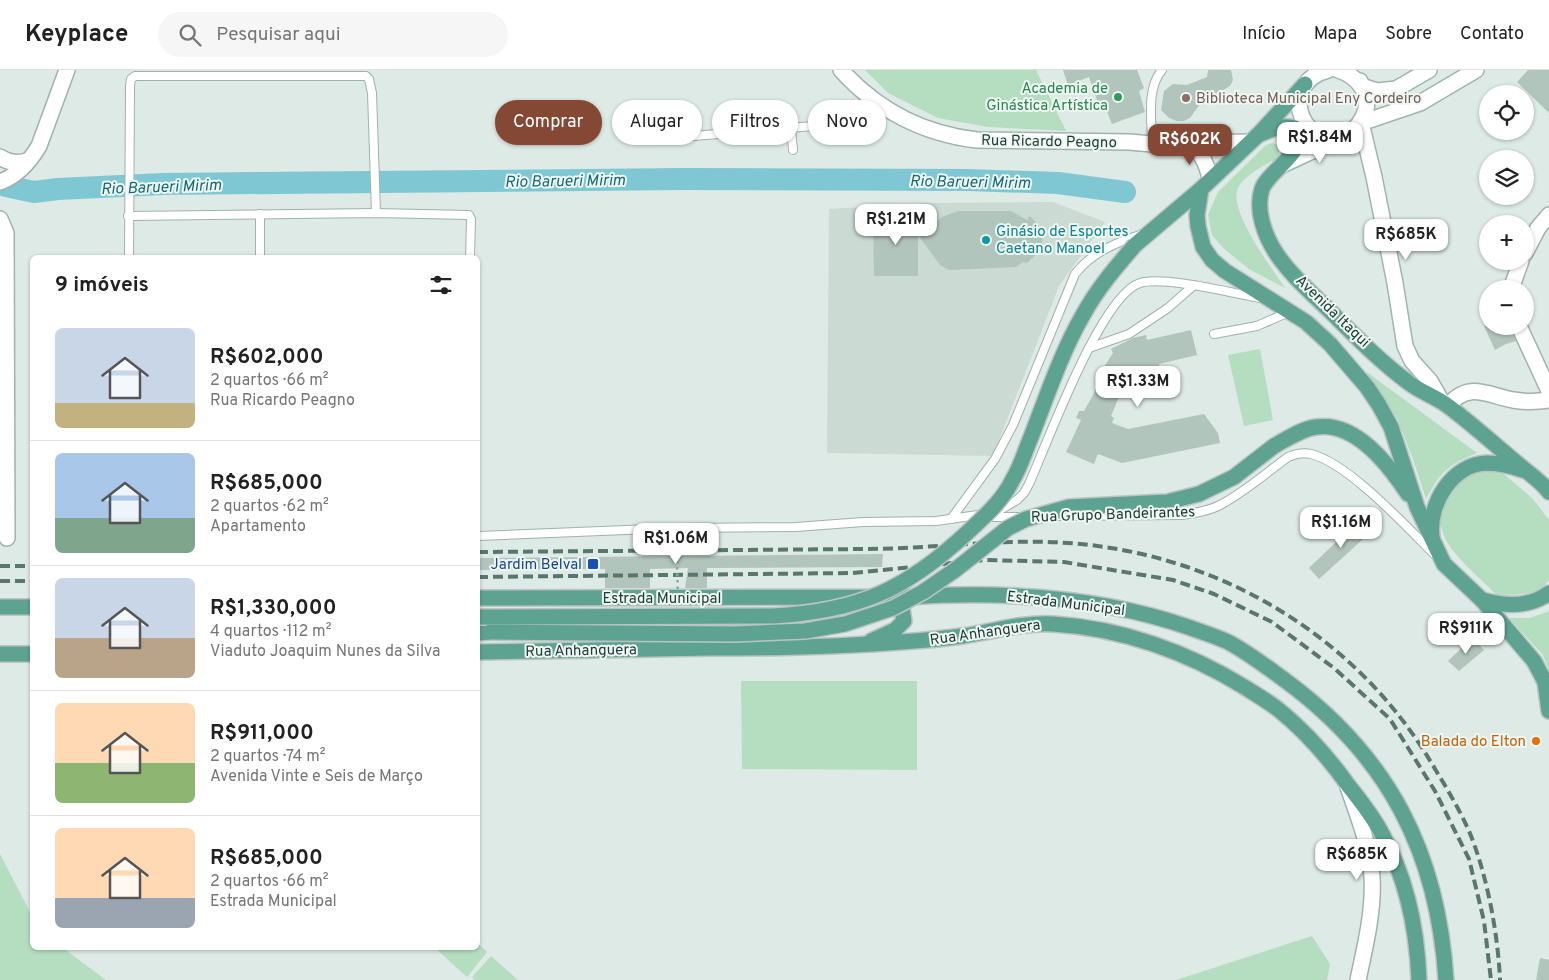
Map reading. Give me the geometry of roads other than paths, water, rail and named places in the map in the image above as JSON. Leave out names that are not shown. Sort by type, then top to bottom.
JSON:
[{"type":"main road","points":[[480,617],[773,616],[806,614],[850,606],[880,595],[914,577],[953,547],[1006,492],[1018,470],[1057,371],[1083,314],[1113,270],[1136,245],[1254,138],[1305,84]]},
{"type":"main road","points":[[1254,138],[1278,127],[1289,126],[1297,130],[1300,140],[1297,147],[1280,166]]},
{"type":"main road","name":"Avenida Itaqui","points":[[1280,166],[1262,188],[1260,203],[1267,237],[1277,255],[1312,294],[1393,370],[1410,384],[1445,404],[1549,492]]},
{"type":"main road","points":[[1205,184],[1198,215],[1198,226],[1203,247],[1212,260],[1225,271],[1306,322],[1330,344],[1367,387],[1391,427],[1417,507],[1444,564],[1482,600],[1534,661],[1546,682],[1549,711]]},
{"type":"main road","points":[[484,632],[735,634],[805,631],[844,624],[886,611],[923,592],[955,570],[1008,528],[1026,519],[1069,507],[1167,502],[1199,494],[1234,477],[1274,446],[1301,431],[1317,427],[1332,428],[1354,436],[1370,447],[1390,468],[1417,507]]},
{"type":"main road","points":[[1433,543],[1433,520],[1438,498],[1443,489],[1466,469],[1486,463],[1502,464],[1526,471]]},
{"type":"main road","points":[[1482,600],[1497,604],[1515,604],[1537,600],[1549,593]]},
{"type":"main road","name":"Estrada Municipal","points":[[480,598],[889,597],[958,594],[1011,596],[1066,601],[1135,611],[1177,623],[1229,643],[1274,672],[1330,716],[1375,768],[1398,803],[1413,834],[1436,900],[1444,945],[1446,980]]},
{"type":"main road","points":[[860,644],[887,634],[900,626],[904,621],[902,608],[889,597]]},
{"type":"main road","points":[[0,607],[30,607]]},
{"type":"main road","name":"Rua Anhanguera","points":[[480,652],[894,644],[1036,624],[1053,624],[1102,630],[1161,646],[1194,659],[1227,676],[1277,708],[1330,759],[1381,832],[1399,873],[1414,934],[1419,980]]},
{"type":"main road","points":[[0,654],[30,654]]},
{"type":"street","points":[[0,182],[17,173],[33,156],[39,146],[67,70]]},
{"type":"street","name":"Rua Ricardo Peagno","points":[[841,70],[865,93],[898,116],[926,129],[957,138],[1152,144],[1254,138]]},
{"type":"street","points":[[1338,70],[1355,78],[1362,86],[1377,92],[1396,89],[1428,70]]},
{"type":"street","points":[[1358,70],[1366,104],[1365,114],[1360,122],[1374,177],[1395,283],[1405,346],[1412,361],[1430,381],[1445,404],[1459,394],[1471,391],[1482,391],[1512,400],[1549,400]]},
{"type":"street","points":[[1360,122],[1420,103],[1476,70]]},
{"type":"street","points":[[1322,71],[1311,77],[1300,93],[1300,112],[1310,129],[1318,134],[1327,137],[1346,135]]},
{"type":"street","name":"Avenida Itaqui","points":[[1280,166],[1346,135],[1354,130],[1360,122]]},
{"type":"street","points":[[1188,142],[1195,147],[1204,160],[1205,184]]},
{"type":"street","points":[[0,157],[19,164],[28,161]]},
{"type":"street","points":[[1534,236],[1549,215]]},
{"type":"street","points":[[0,219],[6,233],[7,538]]},
{"type":"street","points":[[1524,335],[1549,390]]},
{"type":"street","points":[[1347,784],[1361,825],[1372,876],[1371,911],[1358,980]]},
{"type":"lane","points":[[1152,144],[1152,88],[1162,70]]},
{"type":"lane","points":[[129,255],[131,79],[135,76],[366,76],[372,93],[376,213]]},
{"type":"lane","points":[[793,145],[793,150]]},
{"type":"lane","points":[[128,216],[376,213],[469,215],[472,219],[470,255]]},
{"type":"lane","points":[[260,214],[260,255]]},
{"type":"lane","points":[[951,519],[995,459],[1014,425],[1075,274],[1088,260],[1103,250],[1148,231],[1164,221]]},
{"type":"lane","points":[[480,536],[676,528],[796,527],[863,522],[936,521],[1000,510],[1013,503],[1024,493],[1089,348],[1107,316],[1126,292],[1138,284],[1157,281],[1272,300]]},
{"type":"lane","points":[[1089,348],[1129,334],[1168,308],[1193,286]]},
{"type":"lane","points":[[1214,334],[1257,326],[1290,312]]},
{"type":"lane","name":"Rua Grupo Bandeirantes","points":[[963,517],[1182,515],[1196,513],[1220,505],[1288,457],[1295,454],[1308,453],[1323,458],[1350,476],[1395,515],[1444,564]]},
{"type":"waterway","name":"Rio Barueri Mirim","points":[[6,186],[34,192],[58,189],[163,184],[683,179],[967,180],[1058,183],[1125,192]]},
{"type":"railway","points":[[480,552],[865,549],[1043,542],[1068,543],[1122,550],[1174,563],[1224,581],[1272,606],[1317,635],[1358,670],[1394,710],[1426,754],[1449,792],[1469,831],[1481,866],[1497,943],[1500,980]]},
{"type":"railway","points":[[480,577],[852,573],[984,560],[1064,562],[1173,580],[1214,594],[1272,622],[1334,668],[1390,719],[1435,791],[1469,859],[1484,921],[1491,980]]},
{"type":"railway","points":[[0,566],[30,566]]},
{"type":"railway","points":[[0,581],[30,581]]},
{"type":"place","name":"Academia de Ginástica Artística","points":[[1118,97]]},
{"type":"place","name":"Biblioteca Municipal Eny Cordeiro","points":[[1186,98]]},
{"type":"place","name":"Ginásio de Esportes Caetano Manoel","points":[[986,240]]},
{"type":"place","name":"Jardim Belval","points":[[593,564]]},
{"type":"place","name":"Balada do Elton","points":[[1536,741]]}]
